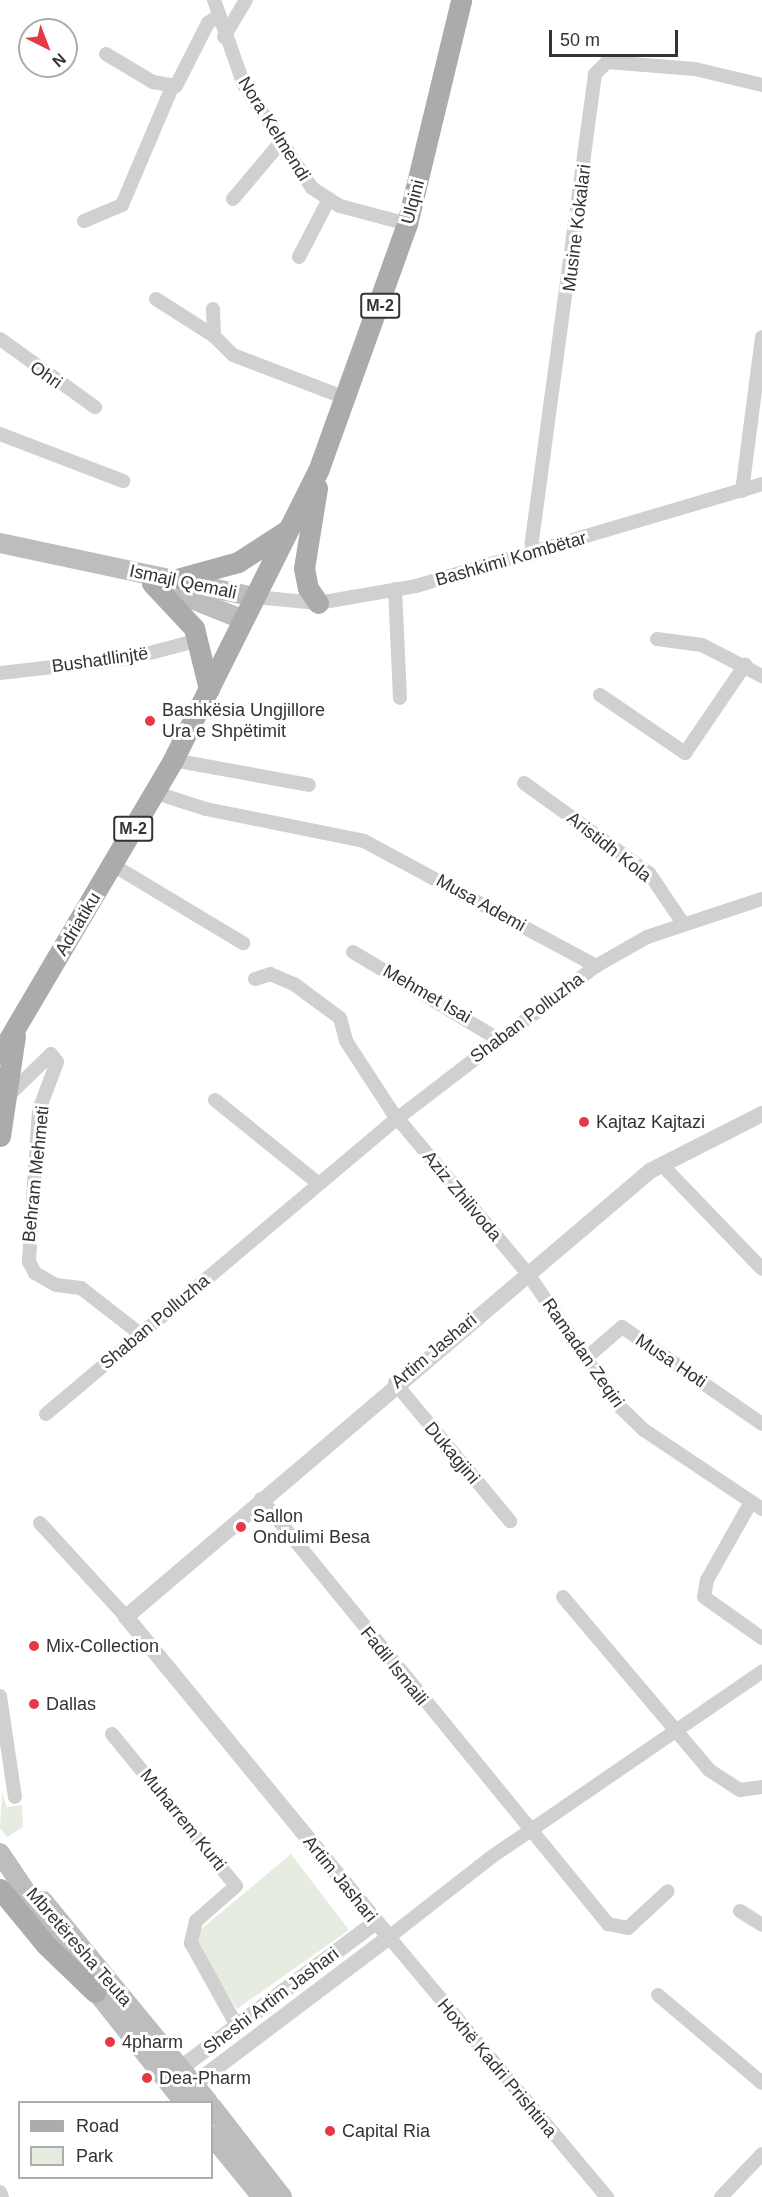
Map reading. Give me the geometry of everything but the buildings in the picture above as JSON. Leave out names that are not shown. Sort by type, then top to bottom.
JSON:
[{"type":"main road","name":"Ulqini","points":[[255,597],[318,471],[348,399],[407,225],[461,0]]},
{"type":"main road","points":[[318,471],[304,568],[308,588],[318,603]]},
{"type":"main road","points":[[180,578],[238,562],[289,529]]},
{"type":"main road","name":"Ismajl Qemali","points":[[0,543],[110,567],[180,578],[255,597]]},
{"type":"main road","name":"Ismajl Qemali","points":[[110,567],[244,620]]},
{"type":"main road","points":[[152,583],[187,616],[199,640],[208,689]]},
{"type":"main road","name":"Adriatiku","points":[[0,1054],[173,760],[255,597]]},
{"type":"main road","points":[[0,1136],[16,1027]]},
{"type":"main road","points":[[0,1853],[18,1876]]},
{"type":"main road","name":"Mbretëresha Teuta","points":[[18,1876],[95,1992],[173,2074]]},
{"type":"main road","name":"Mbretëresha Teuta","points":[[18,1876],[61,1920],[173,2074],[185,2094],[203,2101]]},
{"type":"main road","points":[[3,1898],[95,1992]]},
{"type":"main road","points":[[213,2108],[282,2197]]},
{"type":"main road","points":[[213,2137],[262,2197]]},
{"type":"street","name":"Nora Kelmendi","points":[[214,0],[217,17],[244,86],[312,188],[328,201],[407,225]]},
{"type":"street","points":[[224,37],[246,0]]},
{"type":"street","points":[[84,220],[122,205],[172,87],[217,17]]},
{"type":"street","points":[[106,54],[153,82],[172,87]]},
{"type":"street","name":"Musine Kokalari","points":[[530,555],[595,74],[607,62],[695,69],[762,86]]},
{"type":"street","points":[[233,199],[281,142]]},
{"type":"street","points":[[299,257],[328,201]]},
{"type":"street","points":[[156,299],[214,336],[254,367],[348,399]]},
{"type":"street","points":[[213,309],[214,336]]},
{"type":"street","points":[[742,491],[762,337]]},
{"type":"street","name":"Ohri","points":[[0,339],[95,407]]},
{"type":"street","points":[[0,434],[123,481]]},
{"type":"street","name":"Bashkimi Kombëtar","points":[[255,597],[318,603],[395,589],[530,555],[762,484]]},
{"type":"street","points":[[395,589],[400,698]]},
{"type":"street","points":[[657,639],[702,645],[745,665],[762,676]]},
{"type":"street","name":"Bushatllinjtë","points":[[0,673],[131,658],[199,640]]},
{"type":"street","points":[[600,695],[685,753],[745,665]]},
{"type":"street","points":[[173,760],[309,785]]},
{"type":"street","name":"Aristidh Kola","points":[[524,783],[649,873],[682,922]]},
{"type":"street","name":"Musa Ademi","points":[[153,792],[216,811],[364,841],[596,966]]},
{"type":"street","points":[[113,865],[243,943]]},
{"type":"street","name":"Shaban Polluzha","points":[[46,1414],[318,1183],[498,1039],[596,966],[682,922],[762,899]]},
{"type":"street","name":"Mehmet Isai","points":[[353,952],[498,1039]]},
{"type":"street","name":"Aziz Zhilivoda","points":[[255,979],[270,975],[294,984],[340,1017],[346,1041],[398,1118],[528,1274]]},
{"type":"street","name":"Behram Mehmeti","points":[[5,1099],[51,1054],[57,1062],[39,1110],[29,1262],[35,1273],[56,1285],[81,1288],[140,1334]]},
{"type":"street","points":[[215,1100],[318,1183]]},
{"type":"street","name":"Artim Jashari","points":[[126,1617],[395,1383],[662,1165],[762,1114]]},
{"type":"street","points":[[662,1165],[762,1268]]},
{"type":"street","name":"Ramadan Zeqiri","points":[[528,1274],[585,1359],[644,1430],[757,1505]]},
{"type":"street","name":"Musa Hoti","points":[[585,1359],[622,1327],[762,1424]]},
{"type":"street","name":"Dukagjini","points":[[395,1383],[510,1521]]},
{"type":"street","name":"Fadil Ismaili","points":[[261,1499],[528,1832],[618,1930],[628,1928],[668,1891]]},
{"type":"street","points":[[757,1505],[707,1580],[704,1597],[762,1638]]},
{"type":"street","name":"Artim Jashari","points":[[40,1523],[126,1617],[389,1937],[185,2094]]},
{"type":"street","points":[[563,1597],[672,1729],[725,1783],[740,1790],[761,1785]]},
{"type":"street","points":[[389,1937],[528,1832],[672,1729],[762,1672]]},
{"type":"street","points":[[0,1696],[15,1797]]},
{"type":"street","name":"Muharrem Kurti","points":[[112,1734],[236,1886],[196,1921],[191,1943],[237,2025]]},
{"type":"street","points":[[740,1911],[762,1925]]},
{"type":"street","name":"Sheshi Artim Jashari","points":[[173,2074],[376,1922]]},
{"type":"street","name":"Hoxhë Kadri Prishtina","points":[[389,1937],[607,2197]]},
{"type":"street","points":[[658,1995],[762,2083]]},
{"type":"street","points":[[721,2197],[762,2154]]},
{"type":"street","points":[[0,2193],[2,2197]]},
{"type":"green space","points":[[2,1792],[7,1807],[22,1805],[23,1827],[7,1837],[0,1828]]},
{"type":"green space","points":[[291,1854],[349,1930],[237,2009],[198,1947],[200,1930]]},
{"type":"place","name":"Bashkësia Ungjillore Ura e Shpëtimit","points":[[150,721]]},
{"type":"place","name":"Kajtaz Kajtazi","points":[[584,1122]]},
{"type":"place","name":"Sallon Ondulimi Besa","points":[[241,1527]]},
{"type":"place","name":"Mix-Collection","points":[[34,1646]]},
{"type":"place","name":"Dallas","points":[[34,1704]]},
{"type":"place","name":"4pharm","points":[[110,2042]]},
{"type":"place","name":"Dea-Pharm","points":[[147,2078]]},
{"type":"place","name":"Capital Ria","points":[[330,2131]]}]
